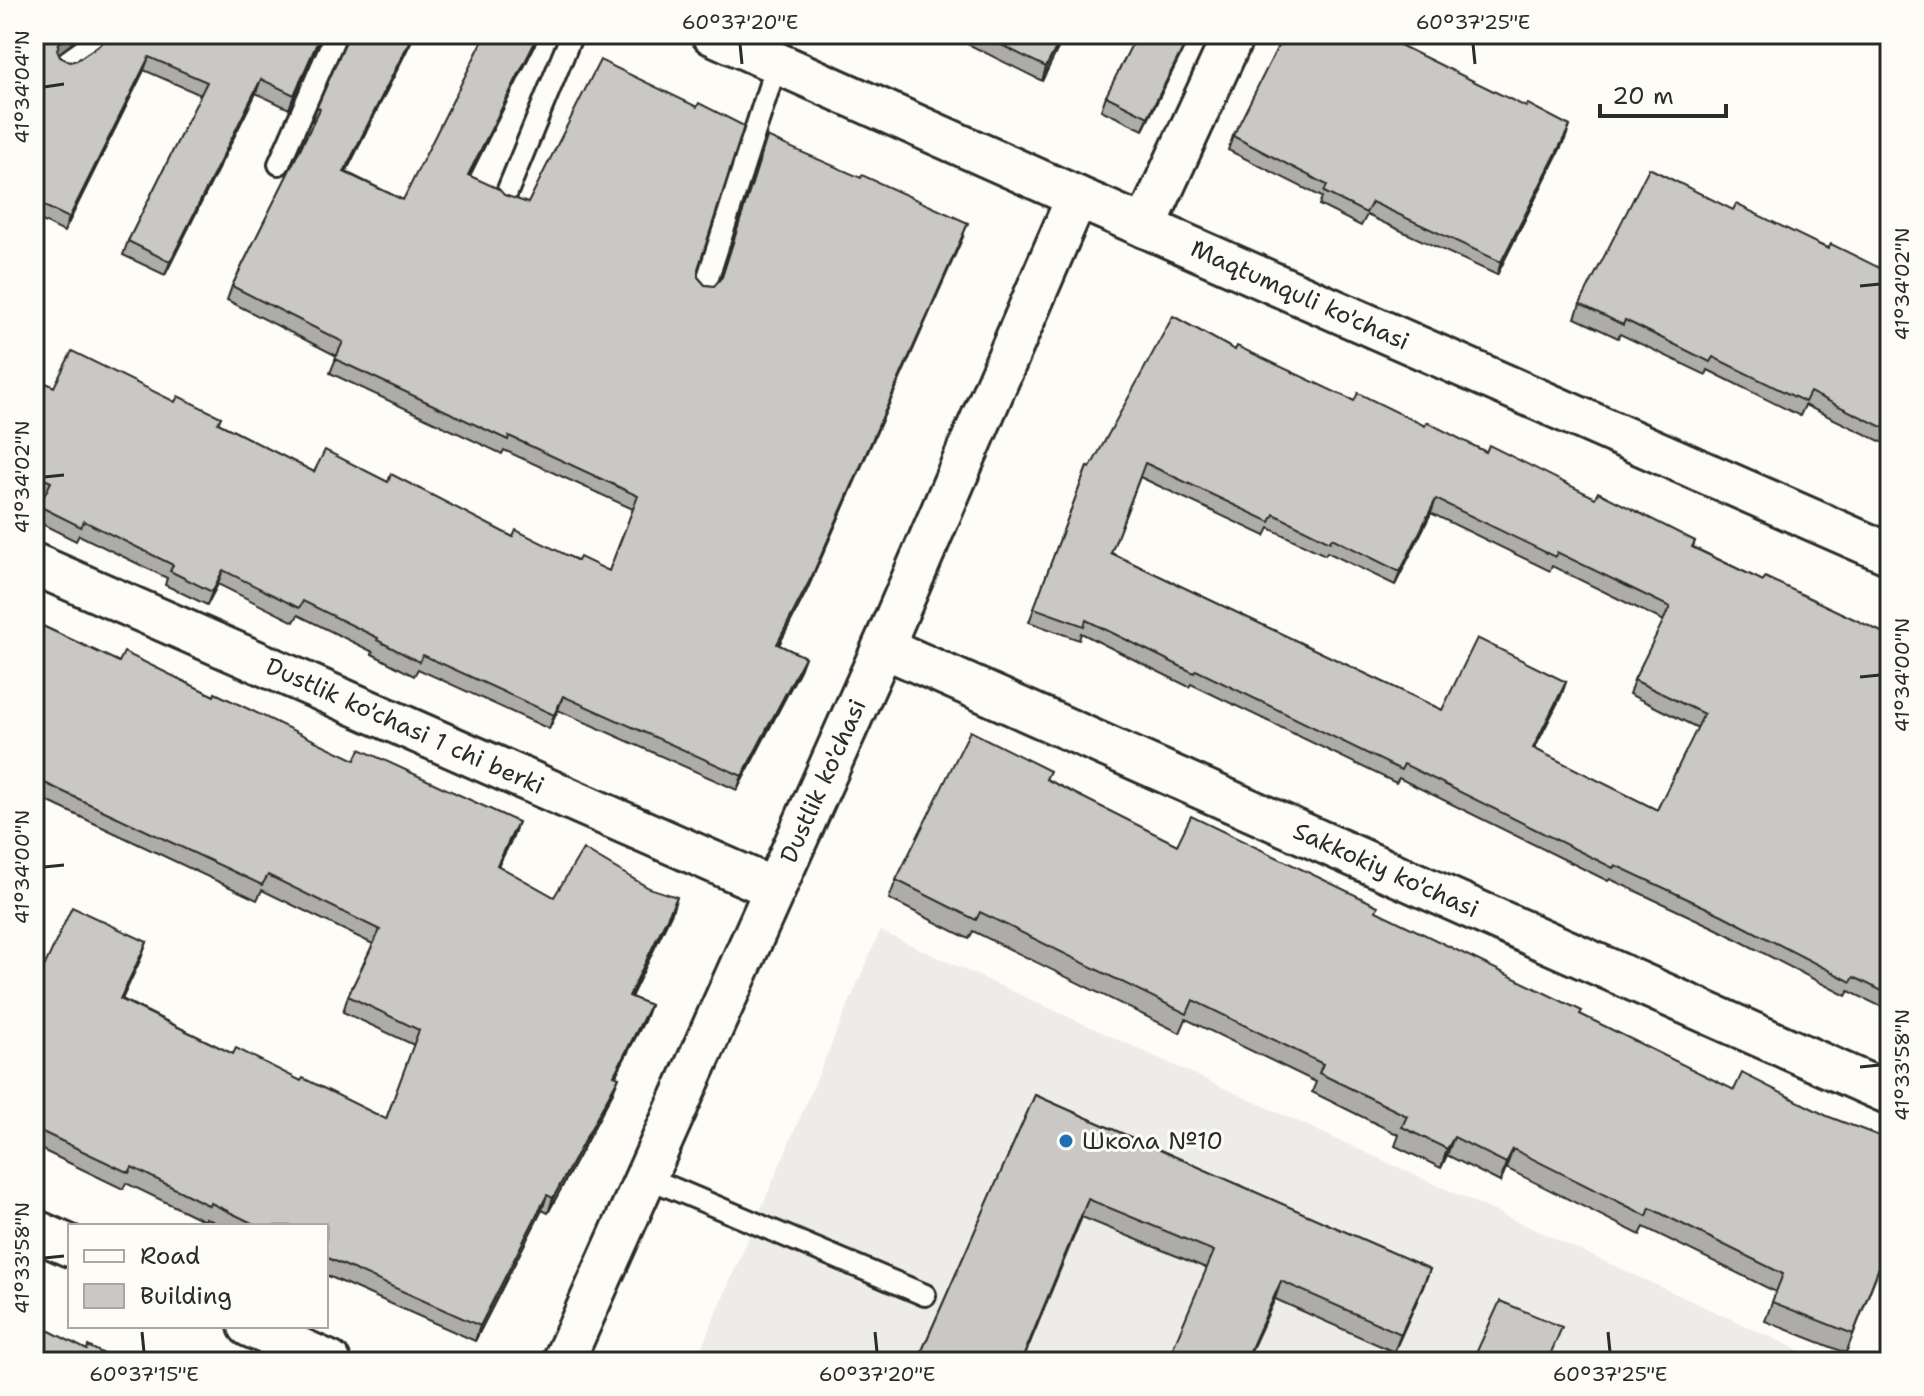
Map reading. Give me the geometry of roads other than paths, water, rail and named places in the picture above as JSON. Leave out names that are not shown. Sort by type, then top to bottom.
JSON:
[{"type":"street","name":"Maqtumquli ko'chasi","points":[[712,34],[1890,554]]},
{"type":"street","points":[[1145,227],[1234,34]]},
{"type":"street","name":"Dustlik ko'chasi","points":[[563,1362],[883,647],[1077,197]]},
{"type":"street","name":"Dustlik ko'chasi 1 chi berki","points":[[34,564],[775,889]]},
{"type":"street","name":"Sakkokiy ko'chasi","points":[[883,647],[1890,1094]]},
{"type":"street","points":[[34,1230],[68,1245]]},
{"type":"street","points":[[254,1328],[330,1362]]},
{"type":"lane","points":[[65,63],[96,41],[99,34]]},
{"type":"lane","points":[[279,164],[336,34]]},
{"type":"lane","points":[[505,197],[572,34]]},
{"type":"lane","points":[[705,287],[777,62]]},
{"type":"lane","points":[[646,1177],[925,1295]]},
{"type":"place","name":"Школа №10","points":[[1066,1141]]}]
